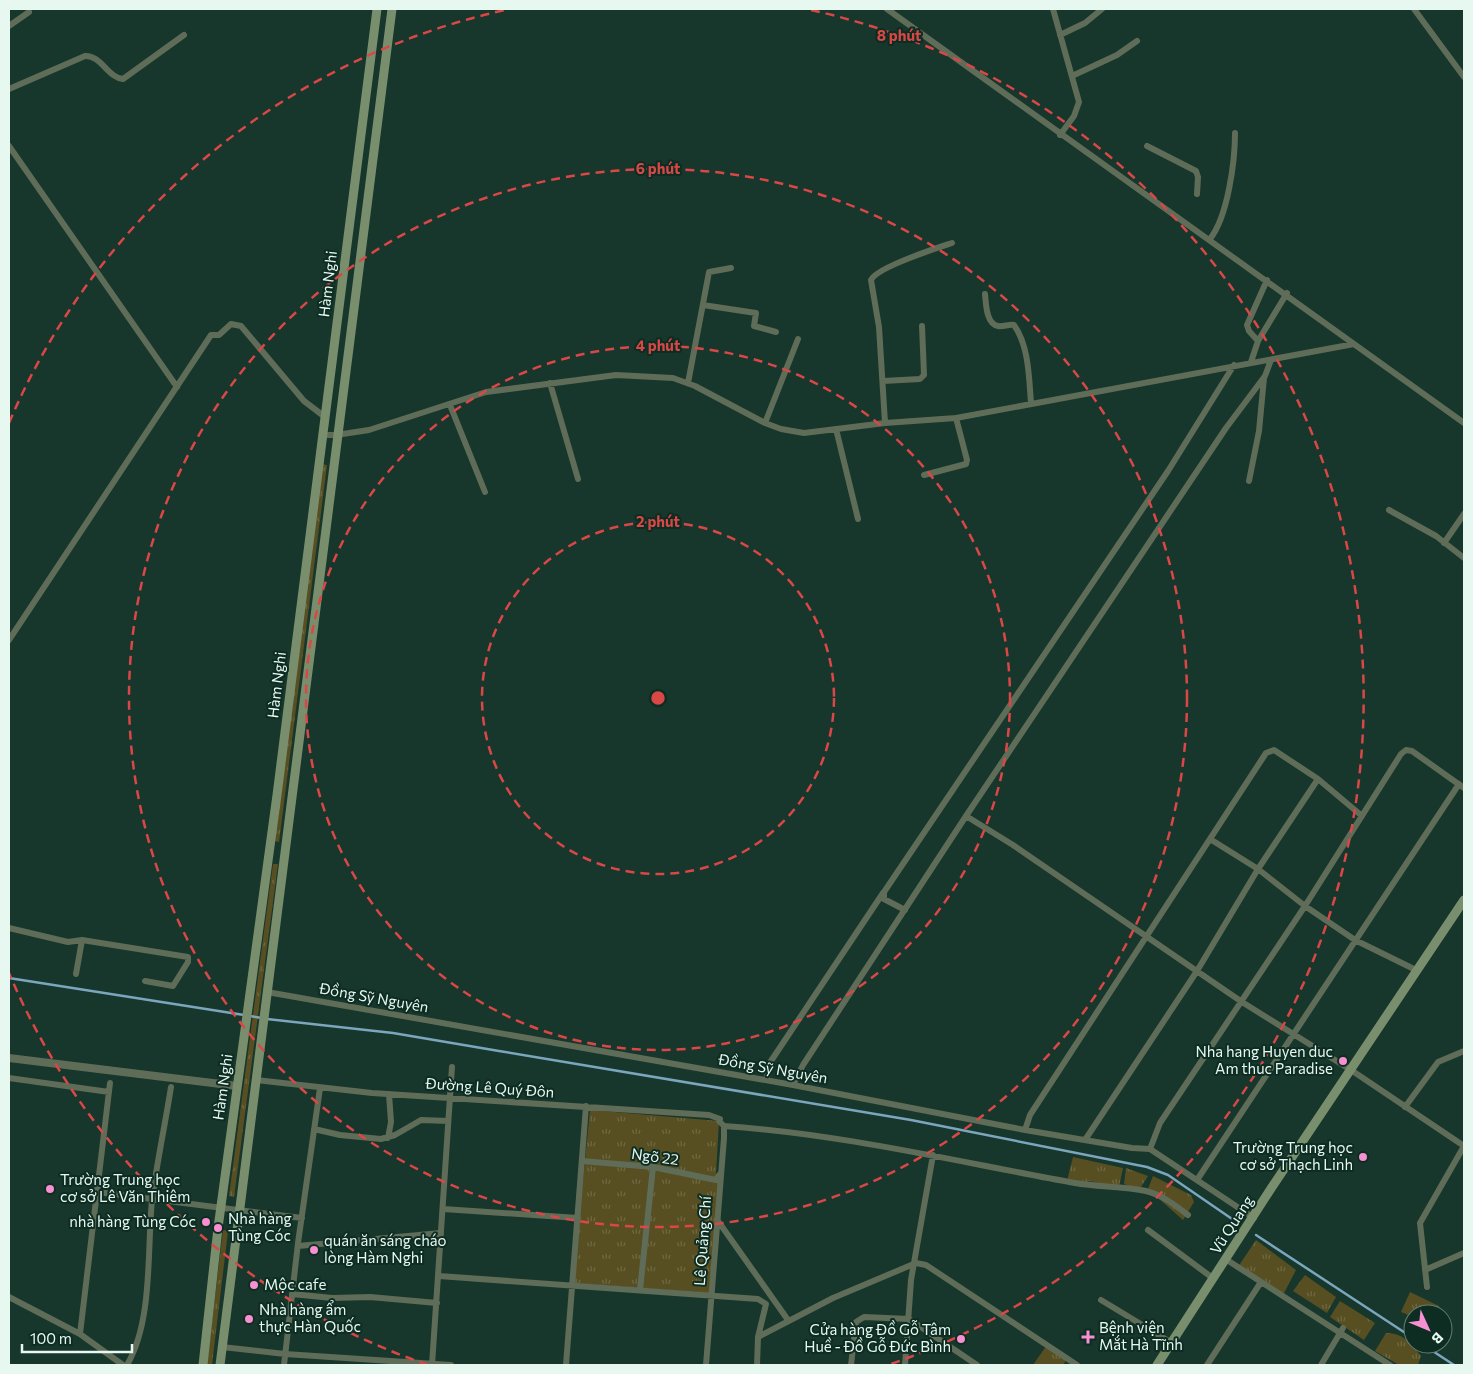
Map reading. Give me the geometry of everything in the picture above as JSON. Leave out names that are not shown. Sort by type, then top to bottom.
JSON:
[{"type":"main road","name":"Hàm Nghi","points":[[203,1365],[221,1208],[377,9]]},
{"type":"main road","name":"Hàm Nghi","points":[[220,1365],[336,435],[392,9]]},
{"type":"main road","name":"Vũ Quang","points":[[1157,1365],[1464,900]]},
{"type":"street","points":[[887,9],[1060,135],[1287,293],[1354,344],[1464,422]]},
{"type":"street","points":[[1053,9],[1079,102],[1074,116],[1060,135]]},
{"type":"street","points":[[1060,35],[1085,23],[1102,9]]},
{"type":"street","points":[[1414,9],[1464,77]]},
{"type":"street","points":[[9,26],[29,12]]},
{"type":"street","points":[[9,89],[85,56],[94,57],[116,77],[123,79],[184,35]]},
{"type":"street","points":[[1072,76],[1117,56],[1137,41]]},
{"type":"street","points":[[1210,239],[1218,225],[1231,182],[1236,152],[1235,133]]},
{"type":"street","points":[[9,146],[177,387]]},
{"type":"street","points":[[1147,146],[1196,171],[1198,178],[1197,194]]},
{"type":"street","points":[[886,423],[879,327],[870,286],[872,276],[910,258],[952,243]]},
{"type":"street","points":[[688,383],[709,272],[731,268]]},
{"type":"street","points":[[1258,341],[1249,331],[1247,325],[1267,280]]},
{"type":"street","points":[[1251,362],[1258,341],[1287,293]]},
{"type":"street","points":[[985,294],[987,312],[992,324],[1002,326],[1014,325],[1019,333],[1027,368],[1031,403]]},
{"type":"street","points":[[703,305],[756,313],[754,326],[776,332]]},
{"type":"street","points":[[9,640],[211,335],[219,335],[228,325],[235,324],[244,328],[304,401],[325,416]]},
{"type":"street","points":[[883,381],[920,379],[924,376],[922,326]]},
{"type":"street","points":[[765,423],[798,339]]},
{"type":"street","points":[[323,435],[369,430],[486,392],[616,374],[674,378],[688,383],[765,423],[798,432],[836,429],[956,418],[1354,344]]},
{"type":"street","points":[[1249,481],[1259,431],[1265,376],[1270,360]]},
{"type":"street","points":[[766,1080],[770,1061],[1168,471],[1234,365]]},
{"type":"street","points":[[793,1085],[803,1065],[966,816],[1226,428],[1265,376]]},
{"type":"street","points":[[550,383],[578,479]]},
{"type":"street","points":[[450,405],[485,492]]},
{"type":"street","points":[[924,475],[966,464],[967,460],[956,418]]},
{"type":"street","points":[[836,429],[858,519]]},
{"type":"street","points":[[1390,510],[1417,524],[1464,558]]},
{"type":"street","points":[[1444,543],[1464,514]]},
{"type":"street","points":[[1025,1130],[1030,1115],[1268,752],[1274,750],[1318,779],[1362,816]]},
{"type":"street","points":[[1150,1149],[1160,1123],[1212,1042],[1242,1002],[1305,906],[1401,754],[1406,750],[1412,751],[1462,786],[1355,940],[1197,1180]]},
{"type":"street","points":[[1085,1140],[1197,971],[1258,869],[1318,779]]},
{"type":"street","points":[[966,816],[1293,1036],[1351,1070],[1464,1146],[1420,1223],[1428,1287]]},
{"type":"street","points":[[1210,839],[1258,869],[1305,906],[1355,940],[1416,970]]},
{"type":"street","points":[[884,892],[883,897],[905,910]]},
{"type":"street","points":[[9,928],[68,942],[82,940],[188,957],[188,962],[173,986],[144,981]]},
{"type":"street","points":[[76,974],[82,940]]},
{"type":"street","name":"Đồng Sỹ Nguyên","points":[[268,992],[766,1080],[1025,1130],[1132,1148],[1150,1149],[1254,1218]]},
{"type":"street","points":[[1405,1107],[1438,1062],[1464,1051]]},
{"type":"street","points":[[9,1058],[237,1086]]},
{"type":"street","points":[[432,1364],[452,1067]]},
{"type":"street","points":[[9,1078],[109,1092]]},
{"type":"street","name":"Đường Lê Quý Đôn","points":[[256,1080],[389,1094],[709,1115],[720,1119],[721,1124],[868,1144],[1076,1183],[1146,1191],[1171,1202],[1188,1215]]},
{"type":"street","points":[[80,1334],[110,1083]]},
{"type":"street","points":[[127,1365],[135,1352],[142,1329],[153,1199],[171,1087]]},
{"type":"street","points":[[284,1365],[320,1088]]},
{"type":"street","points":[[388,1138],[390,1122],[389,1094]]},
{"type":"street","points":[[566,1365],[586,1106]]},
{"type":"street","points":[[314,1129],[369,1138],[388,1138],[421,1120],[448,1121]]},
{"type":"street","name":"Lê Quảng Chí","points":[[706,1365],[721,1173],[721,1124]]},
{"type":"street","points":[[905,1365],[911,1280],[916,1263],[933,1155]]},
{"type":"street","name":"Ngõ 22","points":[[582,1161],[653,1167],[716,1180],[721,1173]]},
{"type":"street","points":[[640,1290],[653,1167]]},
{"type":"street","points":[[97,1192],[302,1218]]},
{"type":"street","points":[[443,1209],[578,1218]]},
{"type":"street","points":[[718,1221],[788,1320]]},
{"type":"street","points":[[1148,1230],[1214,1278]]},
{"type":"street","points":[[298,1246],[442,1233]]},
{"type":"street","points":[[1425,1270],[1464,1253]]},
{"type":"street","points":[[1226,1260],[1342,1331],[1390,1365]]},
{"type":"street","points":[[758,1337],[788,1320],[916,1263],[926,1265],[1074,1364]]},
{"type":"street","points":[[439,1276],[764,1301],[766,1304],[758,1337],[757,1365]]},
{"type":"street","points":[[1207,1365],[1262,1282]]},
{"type":"street","points":[[292,1294],[332,1298],[370,1297],[437,1303]]},
{"type":"street","points":[[9,1297],[80,1334],[123,1365]]},
{"type":"street","points":[[1102,1300],[1172,1343]]},
{"type":"street","points":[[851,1365],[856,1322],[864,1317],[909,1319],[977,1365]]},
{"type":"street","points":[[1321,1365],[1342,1331]]},
{"type":"street","points":[[222,1346],[285,1354],[451,1365]]},
{"type":"green space","points":[[322,464],[327,465],[279,842],[274,841]]},
{"type":"green space","points":[[273,864],[278,864],[234,1197],[229,1196]]},
{"type":"green space","points":[[590,1110],[719,1121],[716,1174],[721,1175],[712,1293],[573,1283]]},
{"type":"green space","points":[[1073,1157],[1123,1168],[1119,1187],[1089,1181],[1086,1185],[1067,1181]]},
{"type":"green space","points":[[1126,1168],[1148,1176],[1139,1190],[1124,1184]]},
{"type":"green space","points":[[1153,1176],[1191,1195],[1194,1202],[1183,1220],[1148,1189]]},
{"type":"green space","points":[[223,1230],[228,1231],[212,1365],[207,1365]]},
{"type":"green space","points":[[1256,1240],[1296,1270],[1283,1295],[1238,1267]]},
{"type":"green space","points":[[1305,1275],[1336,1297],[1327,1313],[1293,1291]]},
{"type":"green space","points":[[1410,1292],[1435,1304],[1405,1304]]},
{"type":"green space","points":[[1340,1301],[1375,1323],[1364,1340],[1330,1317]]},
{"type":"green space","points":[[1386,1333],[1392,1333],[1403,1338],[1403,1354],[1419,1354],[1421,1356],[1418,1365],[1399,1365],[1375,1351]]},
{"type":"green space","points":[[1047,1345],[1067,1359],[1063,1365],[1033,1365]]},
{"type":"waterway","points":[[9,978],[244,1015]]},
{"type":"waterway","points":[[250,1016],[262,1018]]},
{"type":"waterway","points":[[267,1019],[393,1033],[911,1120],[1147,1167],[1168,1175],[1235,1221]]},
{"type":"waterway","points":[[1256,1235],[1403,1331]]},
{"type":"waterway","points":[[1437,1354],[1454,1365]]},
{"type":"place","name":"Nha hang Huyen duc Am thuc Paradise","points":[[1343,1061]]},
{"type":"place","name":"Trường Trung học cơ sở Thạch Linh","points":[[1363,1157]]},
{"type":"place","name":"Trường Trung học cơ sở Lê Văn Thiêm","points":[[50,1189]]},
{"type":"place","name":"nhà hàng Tùng Cóc","points":[[206,1222]]},
{"type":"place","name":"Nhà hàng Tùng Cóc","points":[[218,1228]]},
{"type":"place","name":"quán ăn sáng cháo lòng Hàm Nghi","points":[[314,1250]]},
{"type":"place","name":"Mộc cafe","points":[[254,1285]]},
{"type":"place","name":"Nhà hàng ẩm thực Hàn Quốc","points":[[249,1319]]},
{"type":"place","name":"Bệnh viện Mắt Hà Tĩnh","points":[[1088,1337]]},
{"type":"place","name":"Cửa hàng Đồ Gỗ Tâm Huề - Đồ Gỗ Đức Bình","points":[[961,1339]]}]
